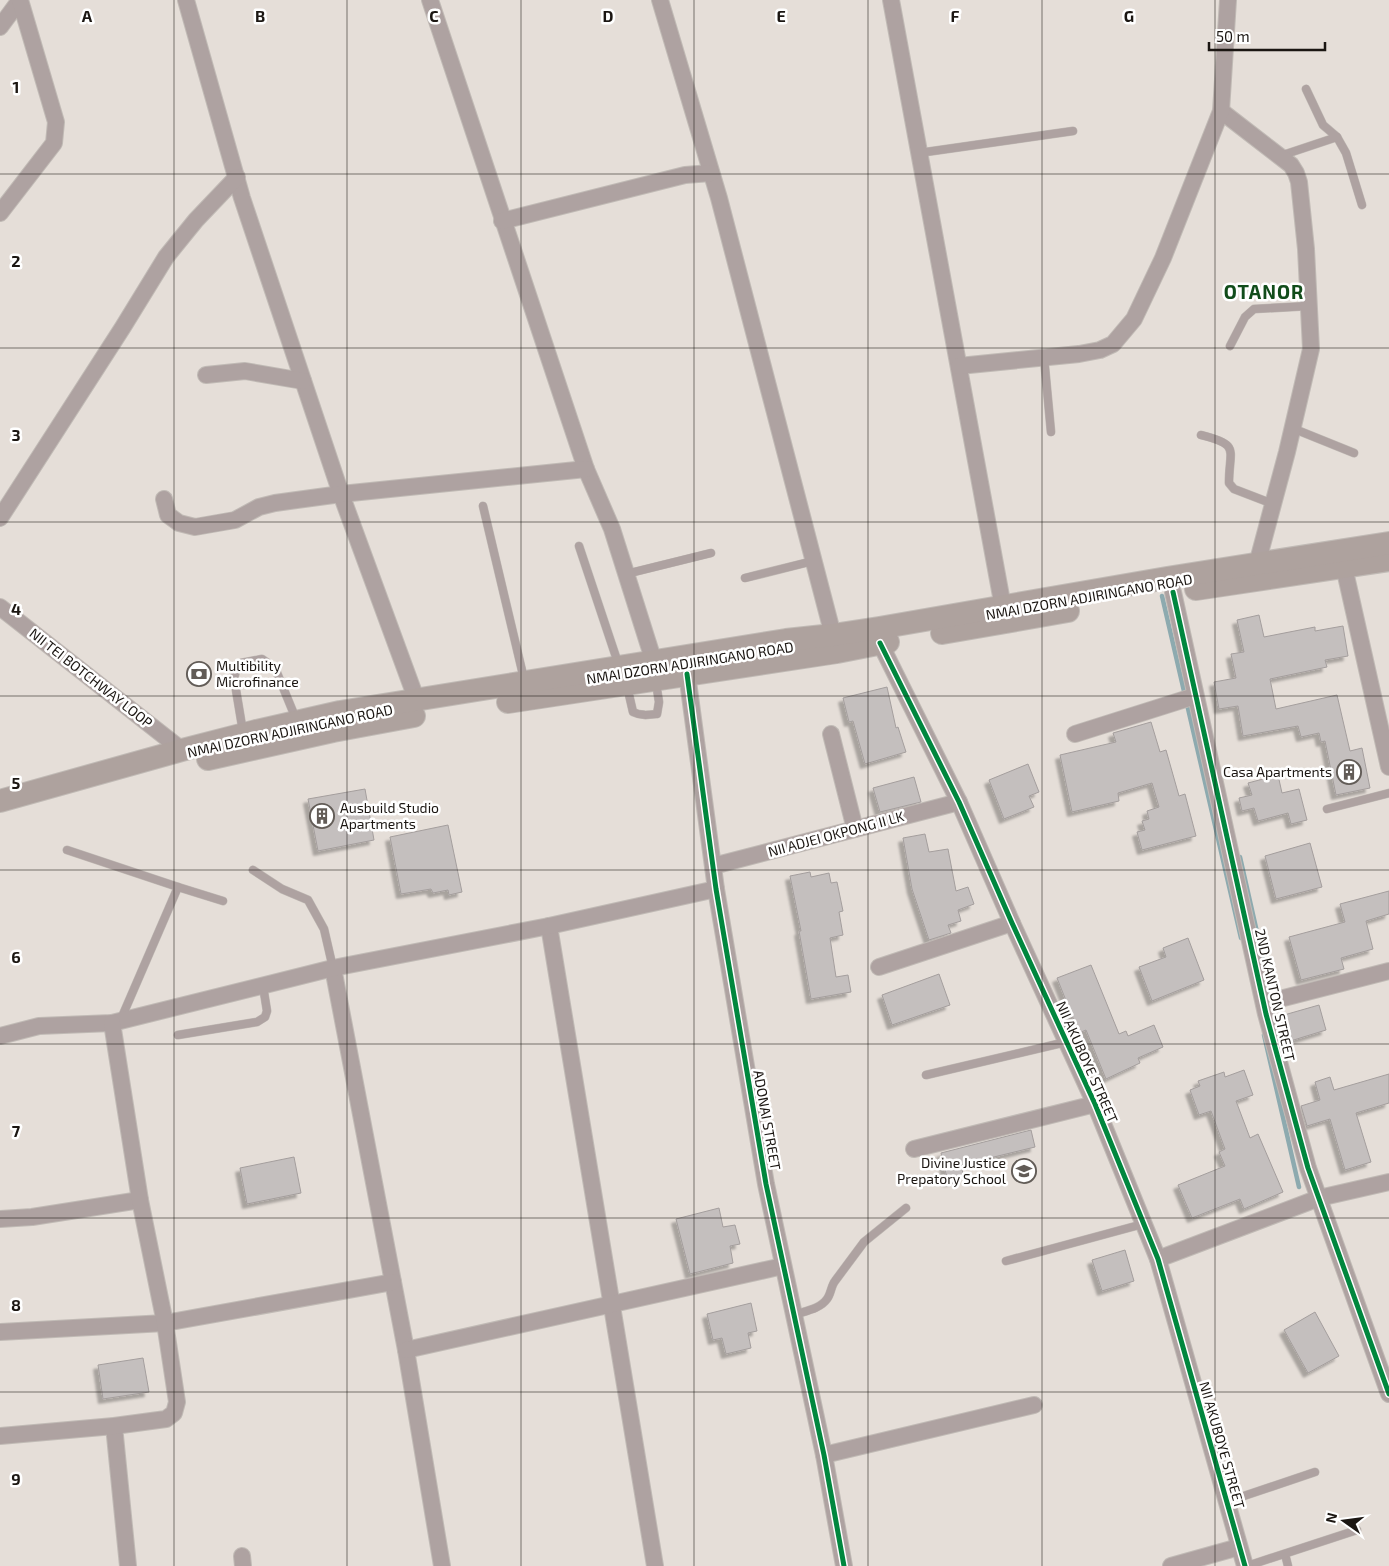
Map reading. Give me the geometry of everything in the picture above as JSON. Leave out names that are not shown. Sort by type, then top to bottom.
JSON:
[{"type":"main road","name":"NMAI DZORN ADJIRINGANO ROAD","points":[[655,671],[687,674],[787,649],[833,635],[1389,543]]},
{"type":"main road","name":"NMAI DZORN ADJIRINGANO ROAD","points":[[0,817],[191,763],[258,747],[623,676],[787,649],[880,643],[1005,623],[1173,592],[1389,560]]},
{"type":"main road","name":"NMAI DZORN ADJIRINGANO ROAD","points":[[0,800],[243,734],[340,712],[525,683],[623,676]]},
{"type":"street","points":[[0,27],[21,0]]},
{"type":"street","points":[[0,213],[54,143],[56,122],[21,0]]},
{"type":"street","points":[[186,0],[242,198],[341,494],[417,701]]},
{"type":"street","points":[[430,0],[586,469],[612,529],[655,671]]},
{"type":"street","points":[[660,0],[711,173],[833,635]]},
{"type":"street","points":[[891,0],[1003,607]]},
{"type":"street","points":[[959,366],[1079,354],[1107,347],[1113,344],[1134,319],[1163,258],[1221,111],[1228,0]]},
{"type":"street","points":[[1221,111],[1291,165],[1296,173],[1299,182],[1306,249],[1311,348],[1257,564]]},
{"type":"street","points":[[502,221],[685,175],[711,173]]},
{"type":"street","points":[[0,518],[166,257],[196,220],[237,176]]},
{"type":"street","points":[[206,375],[245,371],[303,381]]},
{"type":"street","points":[[164,499],[168,515],[179,522],[195,527],[235,520],[259,507],[275,503],[341,494],[586,469]]},
{"type":"street","points":[[1344,567],[1389,767]]},
{"type":"street","name":"2ND KANTON STREET","points":[[1173,592],[1264,1003],[1308,1168],[1389,1394]]},
{"type":"street","name":"NII TEI BOTCHWAY LOOP","points":[[0,607],[182,750]]},
{"type":"street","name":"NII AKUBOYE STREET","points":[[880,643],[958,802],[1095,1104],[1158,1259],[1226,1502],[1246,1566]]},
{"type":"street","name":"ADONAI STREET","points":[[687,674],[716,889],[766,1184],[824,1455],[844,1566]]},
{"type":"street","points":[[1075,734],[1196,696]]},
{"type":"street","points":[[831,734],[854,829]]},
{"type":"street","name":"NII ADJEI OKPONG II LK","points":[[713,866],[958,802]]},
{"type":"street","points":[[0,1036],[39,1026],[116,1022],[333,968],[549,926],[716,889]]},
{"type":"street","points":[[879,967],[1012,923]]},
{"type":"street","points":[[549,926],[655,1566]]},
{"type":"street","points":[[333,968],[406,1350],[442,1566]]},
{"type":"street","points":[[1264,1003],[1389,971]]},
{"type":"street","points":[[0,1436],[114,1426],[166,1419],[174,1413],[177,1402],[165,1323],[140,1200],[116,1022]]},
{"type":"street","points":[[914,1149],[1095,1104]]},
{"type":"street","points":[[1158,1259],[1319,1198],[1389,1182]]},
{"type":"street","points":[[0,1219],[32,1217],[140,1200]]},
{"type":"street","points":[[406,1350],[784,1266]]},
{"type":"street","points":[[0,1332],[165,1323],[393,1282]]},
{"type":"street","points":[[824,1455],[1034,1405]]},
{"type":"street","points":[[114,1426],[128,1566]]},
{"type":"street","points":[[1171,1566],[1239,1547]]},
{"type":"lane","points":[[1306,89],[1323,125],[1337,136],[1346,154],[1362,205]]},
{"type":"lane","points":[[919,153],[1073,131]]},
{"type":"lane","points":[[1280,156],[1337,136]]},
{"type":"lane","points":[[1230,346],[1245,317],[1254,308],[1309,306]]},
{"type":"lane","points":[[1044,357],[1051,432]]},
{"type":"lane","points":[[1292,428],[1354,453]]},
{"type":"lane","points":[[1201,435],[1221,440],[1232,452],[1229,483],[1234,489],[1273,504]]},
{"type":"lane","points":[[483,506],[525,683]]},
{"type":"lane","points":[[579,546],[623,676],[633,712],[638,715],[657,714],[659,708],[655,671]]},
{"type":"lane","points":[[626,574],[711,553]]},
{"type":"lane","points":[[745,578],[813,561]]},
{"type":"lane","points":[[243,734],[234,678],[241,663],[262,660],[274,668],[298,722]]},
{"type":"lane","points":[[1327,809],[1389,793]]},
{"type":"lane","points":[[67,850],[223,901]]},
{"type":"lane","points":[[252,870],[282,889],[308,900],[324,930],[333,968]]},
{"type":"lane","points":[[116,1022],[178,886]]},
{"type":"lane","points":[[178,1035],[257,1022],[265,1017],[266,1011],[263,986]]},
{"type":"lane","points":[[926,1075],[1066,1042]]},
{"type":"lane","points":[[794,1315],[823,1303],[828,1298],[831,1286],[864,1242],[906,1208]]},
{"type":"lane","points":[[1006,1261],[1143,1224]]},
{"type":"lane","points":[[1226,1502],[1315,1472]]},
{"type":"lane","points":[[1246,1566],[1357,1530]]},
{"type":"lane","points":[[1284,1554],[1288,1566]]},
{"type":"building","points":[[1259,615],[1264,637],[1315,627],[1315,631],[1343,626],[1348,656],[1325,660],[1327,667],[1270,679],[1276,709],[1337,695],[1350,751],[1362,748],[1370,788],[1336,795],[1325,741],[1321,742],[1319,733],[1301,737],[1298,726],[1243,736],[1238,706],[1219,709],[1214,682],[1236,678],[1231,654],[1244,652],[1237,620]]},
{"type":"building","points":[[887,687],[896,728],[898,727],[906,752],[865,764],[853,721],[849,722],[843,698]]},
{"type":"building","points":[[1151,722],[1160,752],[1166,750],[1179,796],[1185,794],[1196,836],[1142,850],[1137,832],[1145,830],[1142,821],[1149,819],[1147,811],[1159,807],[1152,783],[1118,793],[1119,801],[1072,812],[1060,755],[1116,742],[1113,733]]},
{"type":"building","points":[[1028,764],[1039,792],[1029,796],[1034,807],[1004,819],[989,780]]},
{"type":"building","points":[[1278,775],[1282,793],[1299,789],[1307,820],[1291,824],[1288,813],[1258,821],[1254,808],[1242,811],[1239,798],[1252,795],[1248,783]]},
{"type":"building","points":[[914,777],[921,802],[880,812],[873,788]]},
{"type":"building","name":"Ausbuild Studio Apartments","points":[[365,789],[374,840],[318,851],[308,799]]},
{"type":"building","points":[[448,825],[462,892],[449,895],[448,890],[433,893],[431,889],[401,894],[390,837]]},
{"type":"building","points":[[925,834],[929,852],[948,849],[956,891],[968,887],[974,904],[958,910],[961,921],[948,925],[951,933],[929,940],[912,889],[903,838]]},
{"type":"building","points":[[1310,843],[1322,887],[1276,899],[1265,856]]},
{"type":"building","points":[[810,872],[811,877],[829,873],[831,883],[837,882],[843,911],[839,912],[843,935],[830,938],[836,977],[848,975],[851,992],[811,999],[799,931],[801,931],[790,876]]},
{"type":"building","points":[[1389,891],[1389,914],[1366,921],[1373,949],[1341,958],[1344,969],[1301,980],[1289,937],[1345,922],[1340,904]]},
{"type":"building","points":[[1188,938],[1204,980],[1152,1001],[1139,967],[1166,957],[1163,948]]},
{"type":"building","points":[[1091,965],[1119,1034],[1126,1031],[1128,1036],[1154,1025],[1163,1047],[1138,1058],[1140,1063],[1106,1079],[1086,1030],[1079,1033],[1057,978]]},
{"type":"building","points":[[939,974],[950,1005],[892,1025],[882,995]]},
{"type":"building","points":[[1319,1005],[1326,1030],[1284,1043],[1277,1017]]},
{"type":"building","points":[[1244,1070],[1253,1095],[1236,1101],[1250,1138],[1258,1134],[1283,1192],[1244,1209],[1240,1199],[1192,1218],[1178,1185],[1225,1166],[1219,1152],[1225,1149],[1211,1111],[1199,1115],[1190,1090],[1200,1086],[1198,1081],[1224,1072],[1225,1077]]},
{"type":"building","points":[[1389,1074],[1389,1103],[1356,1113],[1371,1162],[1345,1170],[1330,1119],[1307,1126],[1301,1106],[1320,1100],[1315,1082],[1330,1077],[1334,1090]]},
{"type":"building","points":[[1031,1130],[1035,1147],[961,1165],[964,1178],[948,1182],[941,1153]]},
{"type":"building","points":[[294,1157],[301,1193],[247,1204],[240,1168]]},
{"type":"building","points":[[719,1208],[723,1227],[735,1225],[740,1244],[730,1246],[733,1263],[690,1274],[676,1219]]},
{"type":"building","points":[[1125,1250],[1134,1281],[1102,1291],[1092,1260]]},
{"type":"building","points":[[751,1303],[757,1331],[748,1333],[751,1348],[726,1354],[722,1338],[713,1340],[707,1314]]},
{"type":"building","points":[[1315,1312],[1339,1356],[1308,1373],[1284,1330]]},
{"type":"building","points":[[143,1358],[149,1392],[103,1399],[98,1365]]},
{"type":"waterway","points":[[1162,596],[1241,938]]},
{"type":"waterway","points":[[1240,857],[1271,994]]},
{"type":"waterway","points":[[1264,1035],[1299,1187]]},
{"type":"cycle path","points":[[1173,592],[1266,1014],[1308,1168],[1389,1394]]},
{"type":"cycle path","points":[[880,643],[959,802],[1095,1104],[1158,1259],[1245,1566]]},
{"type":"cycle path","points":[[687,674],[716,889],[766,1184],[824,1455],[844,1566]]},
{"type":"place","name":"Multibility Microfinance","points":[[199,674]]},
{"type":"place","name":"Casa Apartments","points":[[1349,772]]},
{"type":"place","name":"Ausbuild Studio Apartments","points":[[322,816]]},
{"type":"place","name":"Divine Justice Prepatory School","points":[[1024,1171]]},
{"type":"district","name":"OTANOR","points":[[1264,292]]}]
